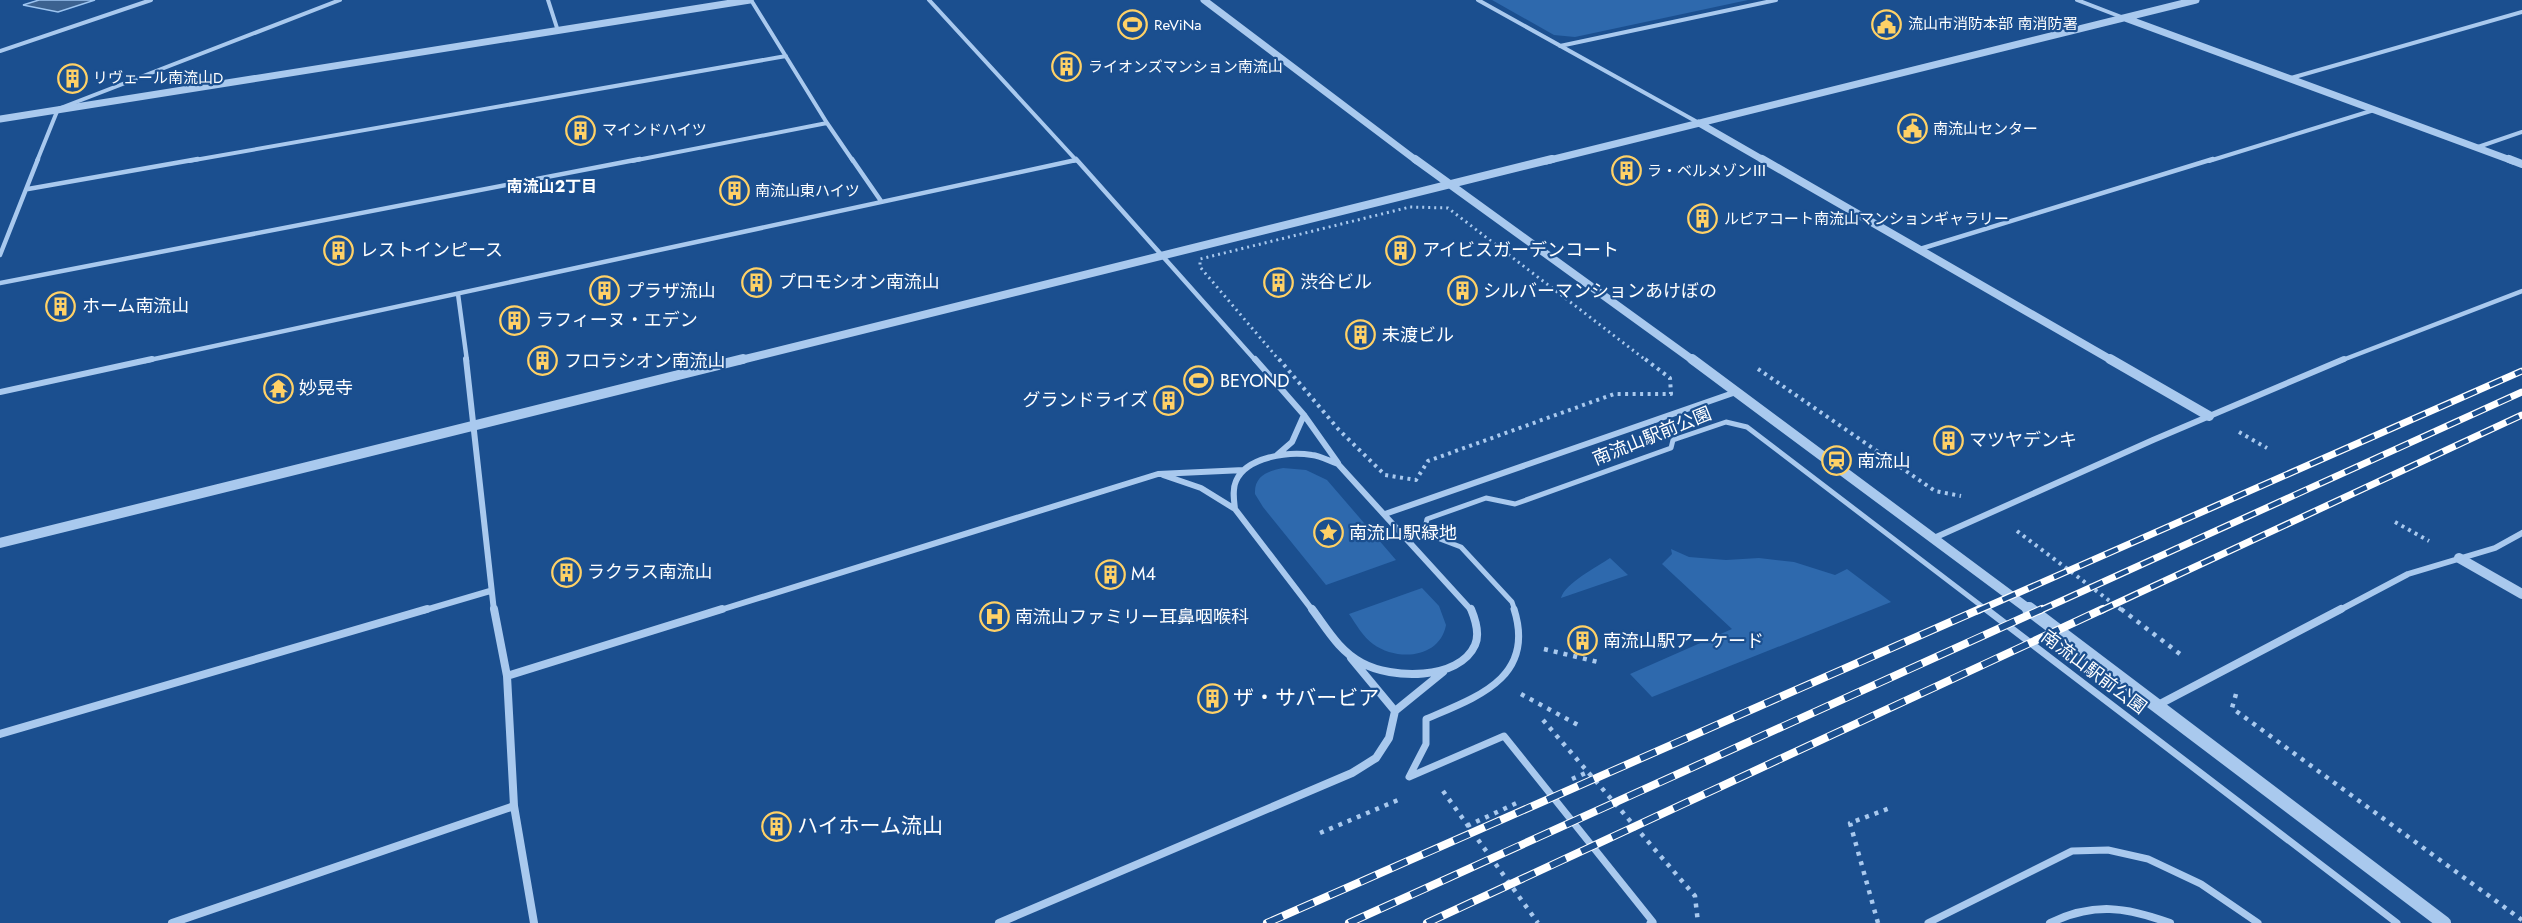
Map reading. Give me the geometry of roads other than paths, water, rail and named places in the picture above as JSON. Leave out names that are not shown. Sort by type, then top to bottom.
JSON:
[{"type":"street","points":[[0,51],[151,0]]},
{"type":"street","points":[[0,255],[28,189],[57,109],[340,0]]},
{"type":"street","points":[[548,0],[558,31]]},
{"type":"street","points":[[0,118],[751,0],[827,123],[881,201]]},
{"type":"street","points":[[929,0],[1164,255],[1304,415],[1338,464],[1471,608],[1478,628],[1476,644],[1467,657],[1446,670],[1395,711],[1389,738],[1376,758],[1352,773],[999,923]]},
{"type":"street","points":[[1204,0],[1448,185],[1737,392],[1934,538],[2444,923]]},
{"type":"street","points":[[1478,0],[1699,123],[2209,416]]},
{"type":"street","points":[[1560,46],[1776,0]]},
{"type":"street","points":[[2077,0],[2522,164]]},
{"type":"street","points":[[0,543],[2196,0]]},
{"type":"street","points":[[2291,78],[2522,12]]},
{"type":"street","points":[[28,189],[786,56]]},
{"type":"street","points":[[1920,249],[2374,110]]},
{"type":"street","points":[[0,283],[827,123]]},
{"type":"street","points":[[2478,147],[2522,132]]},
{"type":"street","points":[[0,392],[1076,160]]},
{"type":"street","points":[[1934,538],[2209,416],[2469,310],[2522,291]]},
{"type":"street","points":[[458,294],[475,425],[490,591],[507,676],[514,806],[534,923]]},
{"type":"street","points":[[1385,514],[1737,392]]},
{"type":"street","points":[[1276,456],[1292,442],[1304,415]]},
{"type":"street","name":"南流山駅前公園","points":[[1650,923],[1653,922],[1504,736],[1409,777],[1426,744],[1426,719],[1471,700],[1508,673],[1520,644],[1520,624],[1512,602],[1461,547],[1432,536],[1425,528],[1427,519],[1486,498],[1515,504],[1671,448],[1673,440],[1726,422],[1747,427],[2397,923]]},
{"type":"street","points":[[507,676],[1158,474],[1244,470],[1276,456],[1298,453],[1315,455],[1338,464]]},
{"type":"street","points":[[1234,510],[1233,493],[1236,479],[1244,470]]},
{"type":"street","points":[[1158,474],[1185,481],[1215,494],[1234,510],[1395,711]]},
{"type":"street","points":[[2158,705],[2408,574],[2495,548],[2522,533]]},
{"type":"street","points":[[2459,558],[2522,594]]},
{"type":"street","points":[[0,734],[490,591]]},
{"type":"street","points":[[1348,654],[1374,669],[1400,676],[1423,676],[1446,670]]},
{"type":"street","points":[[172,923],[514,806]]},
{"type":"street","points":[[1928,923],[2072,851],[2108,849],[2148,859],[2201,884],[2258,923]]},
{"type":"street","points":[[2050,923],[2066,914],[2107,906],[2170,923]]},
{"type":"railway","points":[[1977,611],[2522,371]]},
{"type":"railway","points":[[2039,611],[2522,392]]},
{"type":"railway","points":[[2100,611],[2522,415]]},
{"type":"railway","points":[[1267,923],[1980,609]]},
{"type":"railway","points":[[1349,923],[2042,609]]},
{"type":"railway","points":[[1427,923],[2103,609]]},
{"type":"place","name":"流山市消防本部 南消防署","points":[[1887,24]]},
{"type":"place","name":"ReViNa","points":[[1133,25]]},
{"type":"place","name":"ライオンズマンション南流山","points":[[1067,67]]},
{"type":"place","name":"リヴェール南流山D","points":[[72,78]]},
{"type":"place","name":"南流山センター","points":[[1912,129]]},
{"type":"place","name":"マインドハイツ","points":[[581,130]]},
{"type":"place","name":"ラ・ベルメゾンⅢ","points":[[1626,171]]},
{"type":"place","name":"南流山東ハイツ","points":[[734,191]]},
{"type":"place","name":"ルピアコート南流山マンションギャラリー","points":[[1703,219]]},
{"type":"place","name":"レストインピース","points":[[339,250]]},
{"type":"place","name":"アイビスガーデンコート","points":[[1401,250]]},
{"type":"place","name":"プロモシオン南流山","points":[[757,282]]},
{"type":"place","name":"渋谷ビル","points":[[1279,282]]},
{"type":"place","name":"プラザ流山","points":[[605,291]]},
{"type":"place","name":"シルバーマンションあけぼの","points":[[1462,291]]},
{"type":"place","name":"ホーム南流山","points":[[61,306]]},
{"type":"place","name":"ラフィーヌ・エデン","points":[[515,320]]},
{"type":"place","name":"未渡ビル","points":[[1361,335]]},
{"type":"place","name":"フロラシオン南流山","points":[[543,361]]},
{"type":"place","name":"BEYOND","points":[[1199,381]]},
{"type":"place","name":"妙晃寺","points":[[278,388]]},
{"type":"place","name":"グランドライズ","points":[[1169,400]]},
{"type":"place","name":"マツヤデンキ","points":[[1948,440]]},
{"type":"place","name":"南流山","points":[[1836,461]]},
{"type":"place","name":"南流山駅緑地","points":[[1328,533]]},
{"type":"place","name":"ラクラス南流山","points":[[566,572]]},
{"type":"place","name":"M4","points":[[1110,574]]},
{"type":"place","name":"南流山ファミリー耳鼻咽喉科","points":[[994,617]]},
{"type":"place","name":"南流山駅アーケード","points":[[1582,641]]},
{"type":"place","name":"ザ・サバービア","points":[[1212,698]]},
{"type":"place","name":"ハイホーム流山","points":[[776,826]]},
{"type":"district","name":"南流山2丁目","points":[[552,186]]}]
